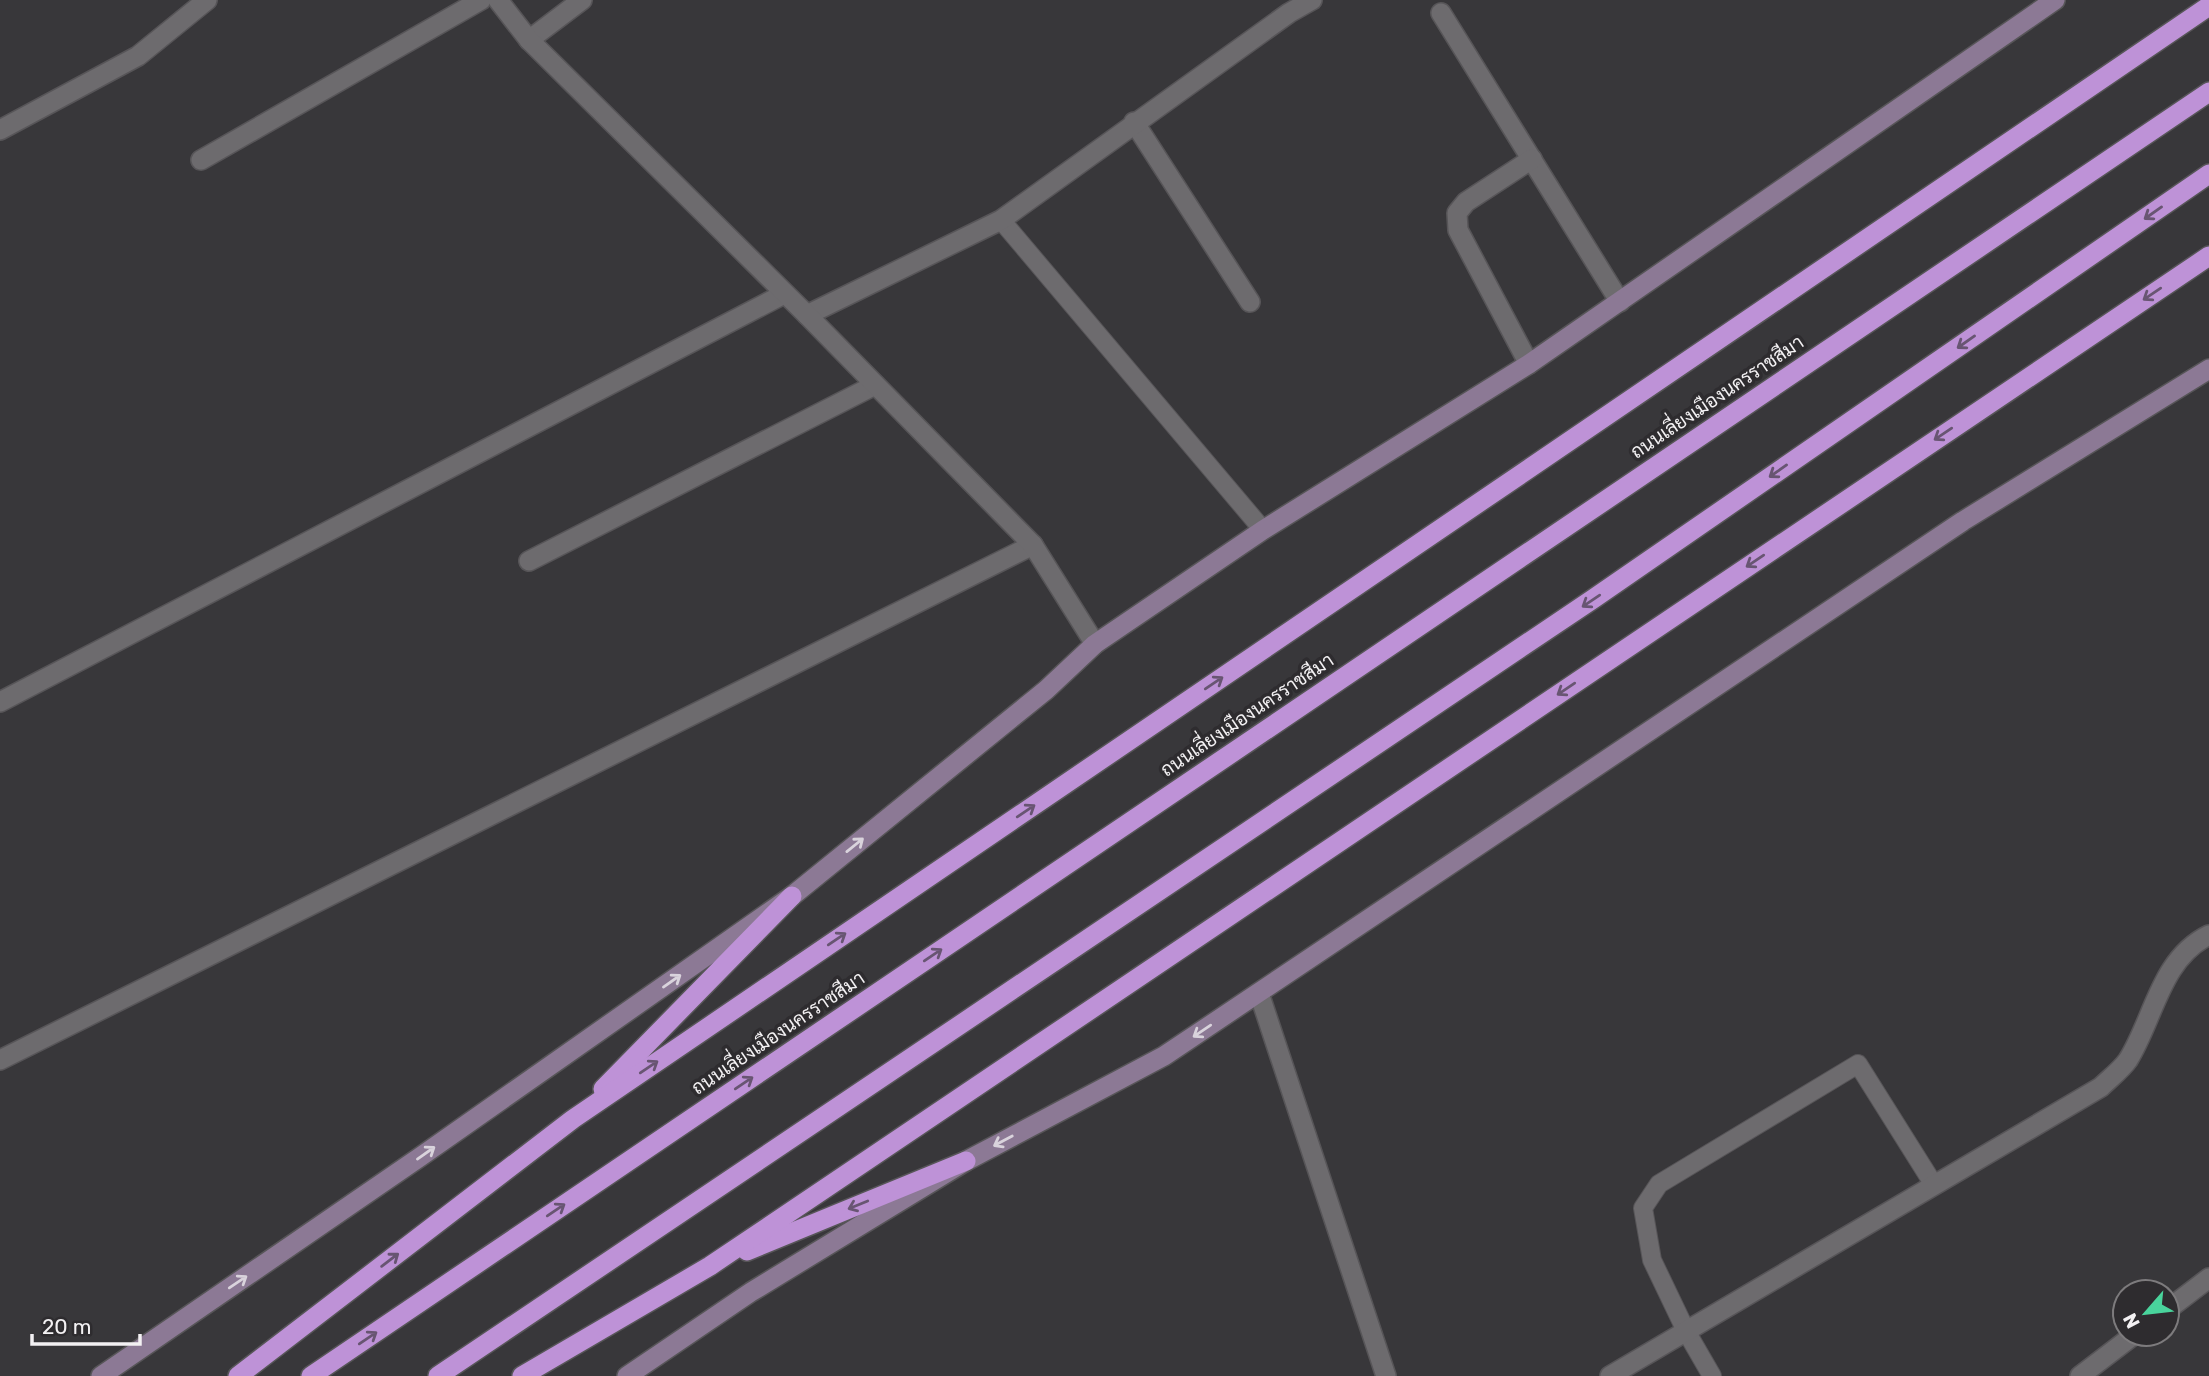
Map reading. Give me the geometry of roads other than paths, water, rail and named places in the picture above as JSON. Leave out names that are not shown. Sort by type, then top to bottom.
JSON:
[{"type":"highway","points":[[238,1376],[573,1119],[2209,6]]},
{"type":"highway","name":"ถนนเลี่ยงเมืองนครราชสีมา","points":[[311,1376],[2209,92]]},
{"type":"highway","points":[[438,1376],[1582,607],[2209,174]]},
{"type":"highway","points":[[522,1376],[710,1266],[2209,256]]},
{"type":"highway","points":[[573,1119],[792,896]]},
{"type":"highway","points":[[710,1266],[966,1161]]},
{"type":"main road","points":[[101,1376],[420,1157],[792,896],[1046,690],[1095,645],[1263,530],[1529,364],[2055,0]]},
{"type":"main road","points":[[627,1376],[751,1292],[966,1161],[1164,1056],[1962,521],[2209,369]]},
{"type":"street","points":[[0,130],[138,56],[208,0]]},
{"type":"street","points":[[201,160],[481,0]]},
{"type":"street","points":[[498,0],[529,40],[807,315],[1033,545],[1095,645]]},
{"type":"street","points":[[529,40],[582,0]]},
{"type":"street","points":[[807,315],[1001,220],[1134,122],[1312,0]]},
{"type":"street","points":[[1441,13],[1620,302]]},
{"type":"street","points":[[1134,122],[1250,302]]},
{"type":"street","points":[[1529,364],[1458,230],[1457,213],[1466,202],[1532,159]]},
{"type":"street","points":[[0,702],[783,294]]},
{"type":"street","points":[[529,561],[875,385]]},
{"type":"street","points":[[0,1060],[1033,545]]},
{"type":"street","points":[[1610,1376],[2101,1087],[2127,1061],[2169,972],[2199,940],[2209,936]]},
{"type":"street","points":[[1259,993],[1386,1376]]},
{"type":"street","points":[[2181,1299],[2209,1278]]},
{"type":"street","points":[[2080,1376],[2117,1348]]},
{"type":"lane","points":[[1001,220],[1263,530]]},
{"type":"lane","points":[[1712,1376],[1686,1331],[1652,1260],[1643,1208],[1659,1184],[1858,1064],[1934,1185]]}]
